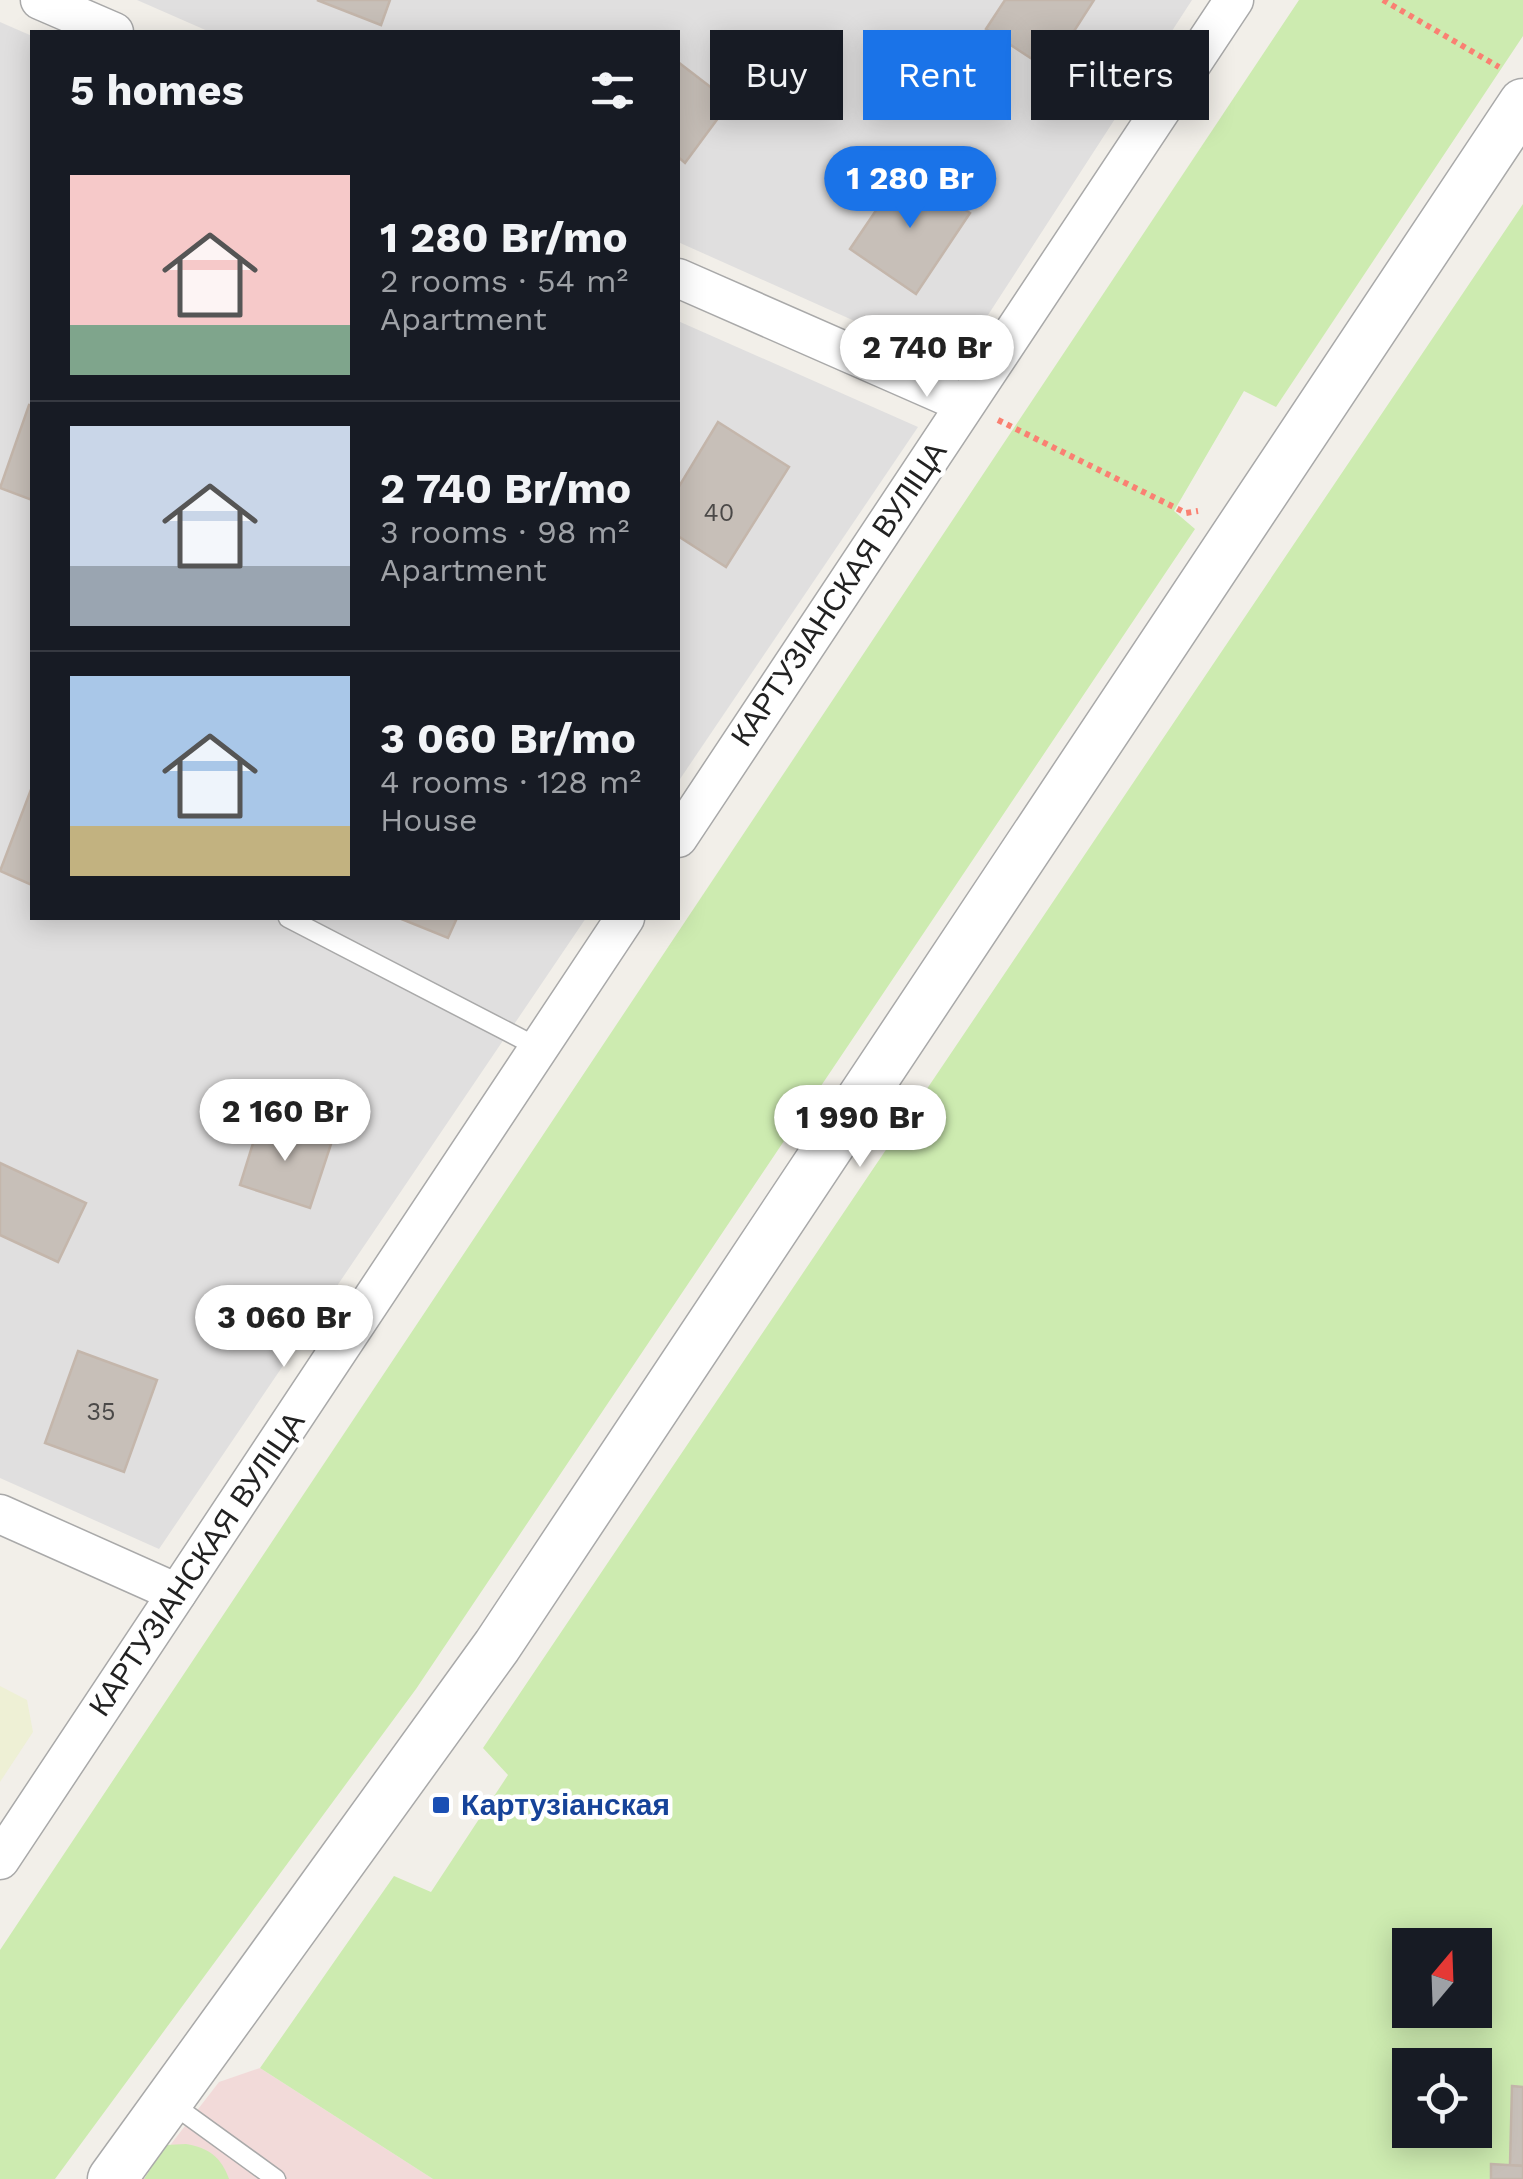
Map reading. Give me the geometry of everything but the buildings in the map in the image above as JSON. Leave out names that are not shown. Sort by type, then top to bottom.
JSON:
[{"type":"street","points":[[40,0],[109,30]]},
{"type":"street","name":"КАРТУЗІАНСКАЯ ВУЛІЦА","points":[[680,835],[1233,0]]},
{"type":"street","points":[[112,2179],[497,1646],[1516,87]]},
{"type":"street","points":[[680,279],[965,404]]},
{"type":"street","name":"КАРТУЗІАНСКАЯ ВУЛІЦА","points":[[0,1860],[624,920]]},
{"type":"street","points":[[0,1514],[177,1593]]},
{"type":"lane","points":[[292,920],[539,1048]]},
{"type":"lane","points":[[166,2100],[276,2179]]},
{"type":"path","points":[[1383,0],[1516,87]]},
{"type":"path","points":[[965,404],[1186,512],[1197,512]]},
{"type":"shaded area","points":[[137,0],[1192,0],[1173,30],[1031,30],[1031,120],[1114,120],[955,366],[680,243],[680,30],[205,30]]},
{"type":"shaded area","points":[[0,22],[30,35],[30,920],[585,920],[159,1549],[0,1478]]},
{"type":"shaded area","points":[[680,322],[918,427],[680,779]]},
{"type":"shaded area","points":[[260,2068],[433,2179],[144,2179],[219,2082]]},
{"type":"green space","points":[[1299,0],[1523,0],[1523,36],[1276,407],[1244,391],[1174,511],[1195,529],[416,1689],[55,2179],[0,2179],[0,1950]]},
{"type":"green space","points":[[1523,204],[1523,2087],[1512,2087],[1510,2165],[1492,2165],[1491,2179],[433,2179],[260,2068],[394,1876],[431,1892],[508,1775],[483,1748]]},
{"type":"green space","points":[[0,1686],[27,1700],[33,1732],[0,1782]]},
{"type":"green space","points":[[186,2144],[213,2155],[229,2179],[144,2179],[166,2145]]},
{"type":"place","name":"Картузіанская","points":[[441,1805]]}]
